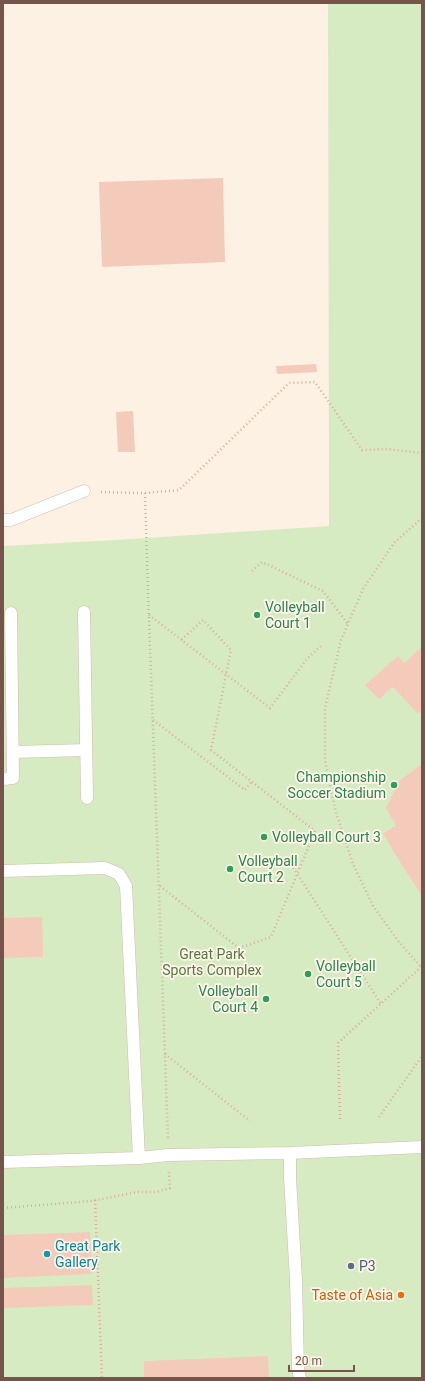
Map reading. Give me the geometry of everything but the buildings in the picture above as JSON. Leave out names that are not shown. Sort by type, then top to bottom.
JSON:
[{"type":"lane","points":[[3,520],[11,520],[84,491]]},
{"type":"lane","points":[[84,612],[87,798]]},
{"type":"lane","points":[[3,779],[13,778],[11,613]]},
{"type":"lane","points":[[13,752],[86,750]]},
{"type":"lane","points":[[3,871],[105,868],[119,874],[126,886],[139,1158]]},
{"type":"lane","points":[[3,1162],[422,1147]]},
{"type":"lane","points":[[290,1152],[290,1178],[296,1280],[298,1369],[300,1378]]},
{"type":"path","points":[[145,493],[179,490],[289,383],[315,382],[362,450],[387,450],[422,453]]},
{"type":"path","points":[[340,1119],[338,1043],[421,968],[398,942],[373,906],[353,864],[336,814],[326,760],[325,708],[341,640],[363,589],[394,543],[422,518]]},
{"type":"path","points":[[252,571],[262,562],[323,591],[348,624]]},
{"type":"path","points":[[148,615],[270,708],[307,658],[322,645]]},
{"type":"path","points":[[159,886],[239,948],[271,937],[315,831],[211,750],[231,650],[203,620],[181,640]]},
{"type":"path","points":[[153,719],[245,790],[252,781]]},
{"type":"path","points":[[289,861],[381,1004]]},
{"type":"path","points":[[165,1054],[250,1122]]},
{"type":"path","points":[[379,1118],[422,1056]]},
{"type":"path","points":[[95,1200],[102,1378]]},
{"type":"green space","name":"Great Park Sports Complex","points":[[328,3],[422,3],[422,1378],[3,1378],[3,546],[329,526]]},
{"type":"place","name":"Volleyball Court 1","points":[[257,615]]},
{"type":"place","name":"Championship Soccer Stadium","points":[[394,785]]},
{"type":"place","name":"Volleyball Court 3","points":[[264,837]]},
{"type":"place","name":"Volleyball Court 2","points":[[230,869]]},
{"type":"place","name":"Volleyball Court 5","points":[[308,974]]},
{"type":"place","name":"Volleyball Court 4","points":[[266,999]]},
{"type":"place","name":"Great Park Gallery","points":[[47,1254]]},
{"type":"place","name":"P3","points":[[351,1266]]},
{"type":"place","name":"Taste of Asia","points":[[401,1295]]}]
